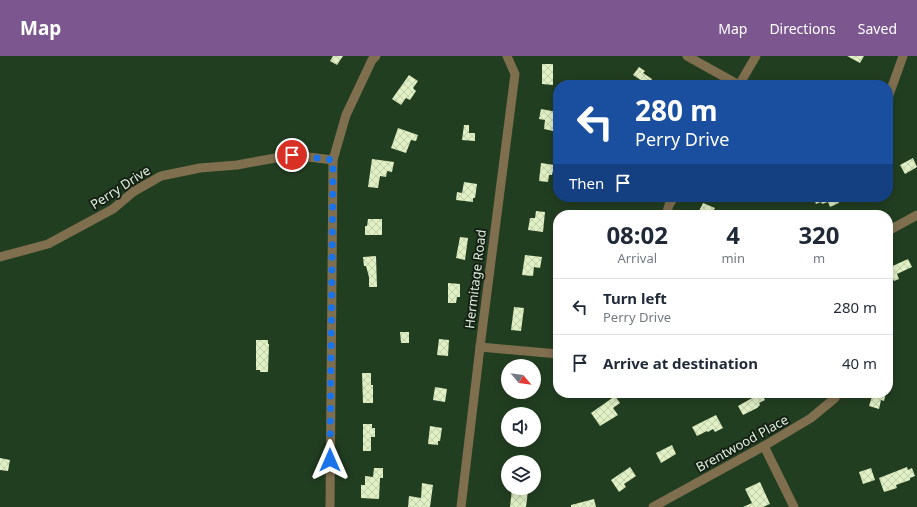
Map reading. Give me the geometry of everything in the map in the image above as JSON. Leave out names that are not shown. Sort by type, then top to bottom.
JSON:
[{"type":"street","points":[[330,507],[333,160],[346,115],[372,60],[376,56]]},
{"type":"street","name":"Hermitage Road","points":[[461,507],[515,74],[507,56]]},
{"type":"street","points":[[687,56],[730,80]]},
{"type":"street","points":[[742,80],[756,56]]},
{"type":"street","points":[[893,84],[903,56]]},
{"type":"street","name":"Perry Drive","points":[[0,257],[48,244],[113,209],[133,192],[160,176],[200,168],[237,165],[292,155],[333,160]]},
{"type":"street","points":[[893,227],[917,215]]},
{"type":"street","points":[[480,347],[553,354]]},
{"type":"street","name":"Brentwood Place","points":[[653,507],[764,446],[811,418],[834,398]]},
{"type":"street","points":[[764,446],[794,507]]},
{"type":"building","points":[[333,56],[343,56],[337,65],[330,61]]},
{"type":"building","points":[[847,56],[864,56],[860,63]]},
{"type":"building","points":[[542,64],[553,64],[553,85],[542,84]]},
{"type":"building","points":[[639,67],[645,71],[643,73],[652,79],[640,80],[633,75]]},
{"type":"building","points":[[409,75],[418,81],[413,88],[416,91],[410,100],[406,98],[401,105],[392,99]]},
{"type":"building","points":[[541,109],[553,111],[553,131],[544,129],[545,120],[539,119]]},
{"type":"building","points":[[464,125],[469,125],[469,133],[475,133],[475,141],[462,140]]},
{"type":"building","points":[[398,128],[418,135],[416,141],[411,140],[406,153],[391,148]]},
{"type":"building","points":[[913,158],[917,167],[905,174],[900,165]]},
{"type":"building","points":[[372,159],[394,162],[392,172],[387,171],[386,177],[380,176],[378,188],[368,187]]},
{"type":"building","points":[[541,163],[553,165],[552,175],[549,175],[548,182],[539,181]]},
{"type":"building","points":[[464,182],[477,184],[473,202],[456,200],[457,192],[462,193]]},
{"type":"building","points":[[828,202],[839,202],[839,203],[830,207]]},
{"type":"building","points":[[703,203],[715,208],[714,210],[700,210]]},
{"type":"building","points":[[536,211],[545,212],[543,232],[528,230],[530,218],[535,218]]},
{"type":"building","points":[[368,219],[382,219],[382,235],[365,235],[365,226],[367,226]]},
{"type":"building","points":[[460,237],[468,238],[465,260],[456,258]]},
{"type":"building","points":[[525,255],[542,257],[540,268],[534,267],[533,276],[522,275]]},
{"type":"building","points":[[376,256],[377,287],[369,287],[369,277],[366,266],[364,266],[363,257]]},
{"type":"building","points":[[908,259],[912,267],[897,274],[899,279],[894,281],[893,266]]},
{"type":"building","points":[[448,283],[460,284],[460,297],[457,297],[456,303],[448,303]]},
{"type":"building","points":[[514,307],[524,308],[521,331],[511,330]]},
{"type":"building","points":[[400,332],[409,332],[409,343],[401,343]]},
{"type":"building","points":[[439,339],[449,340],[448,356],[437,355]]},
{"type":"building","points":[[256,340],[268,340],[268,372],[260,372],[260,370],[256,370]]},
{"type":"building","points":[[362,373],[371,373],[373,403],[363,403]]},
{"type":"building","points":[[435,387],[447,389],[445,402],[433,400]]},
{"type":"building","points":[[612,398],[616,398],[620,403],[613,408],[618,415],[600,426],[591,413]]},
{"type":"building","points":[[752,398],[764,398],[765,400],[759,403],[760,405],[757,408],[743,415],[738,406]]},
{"type":"building","points":[[871,398],[885,398],[884,401],[881,400],[879,409],[869,406]]},
{"type":"building","points":[[716,415],[723,428],[715,432],[713,429],[697,436],[692,427]]},
{"type":"building","points":[[363,424],[372,424],[372,428],[375,428],[375,437],[371,437],[371,451],[363,451]]},
{"type":"building","points":[[430,426],[442,428],[438,445],[428,444]]},
{"type":"building","points":[[672,445],[676,454],[661,463],[656,453]]},
{"type":"building","points":[[0,458],[10,460],[8,471],[0,470]]},
{"type":"building","points":[[630,467],[636,476],[624,484],[626,487],[619,492],[611,480]]},
{"type":"building","points":[[907,467],[908,470],[912,468],[915,476],[910,478],[910,480],[896,485],[897,488],[884,492],[879,478]]},
{"type":"building","points":[[374,468],[383,468],[383,478],[380,478],[379,499],[361,498],[361,485],[365,485],[365,476],[373,477]]},
{"type":"building","points":[[871,468],[875,480],[863,484],[859,472]]},
{"type":"building","points":[[760,482],[770,504],[763,507],[743,507],[752,503],[745,489]]},
{"type":"building","points":[[422,483],[433,485],[430,507],[408,507],[409,496],[421,498]]},
{"type":"building","points":[[511,495],[528,495],[526,507],[510,507]]},
{"type":"building","points":[[594,499],[596,507],[571,507],[571,505]]},
{"type":"route","points":[[292,155],[333,160],[330,460]]}]
